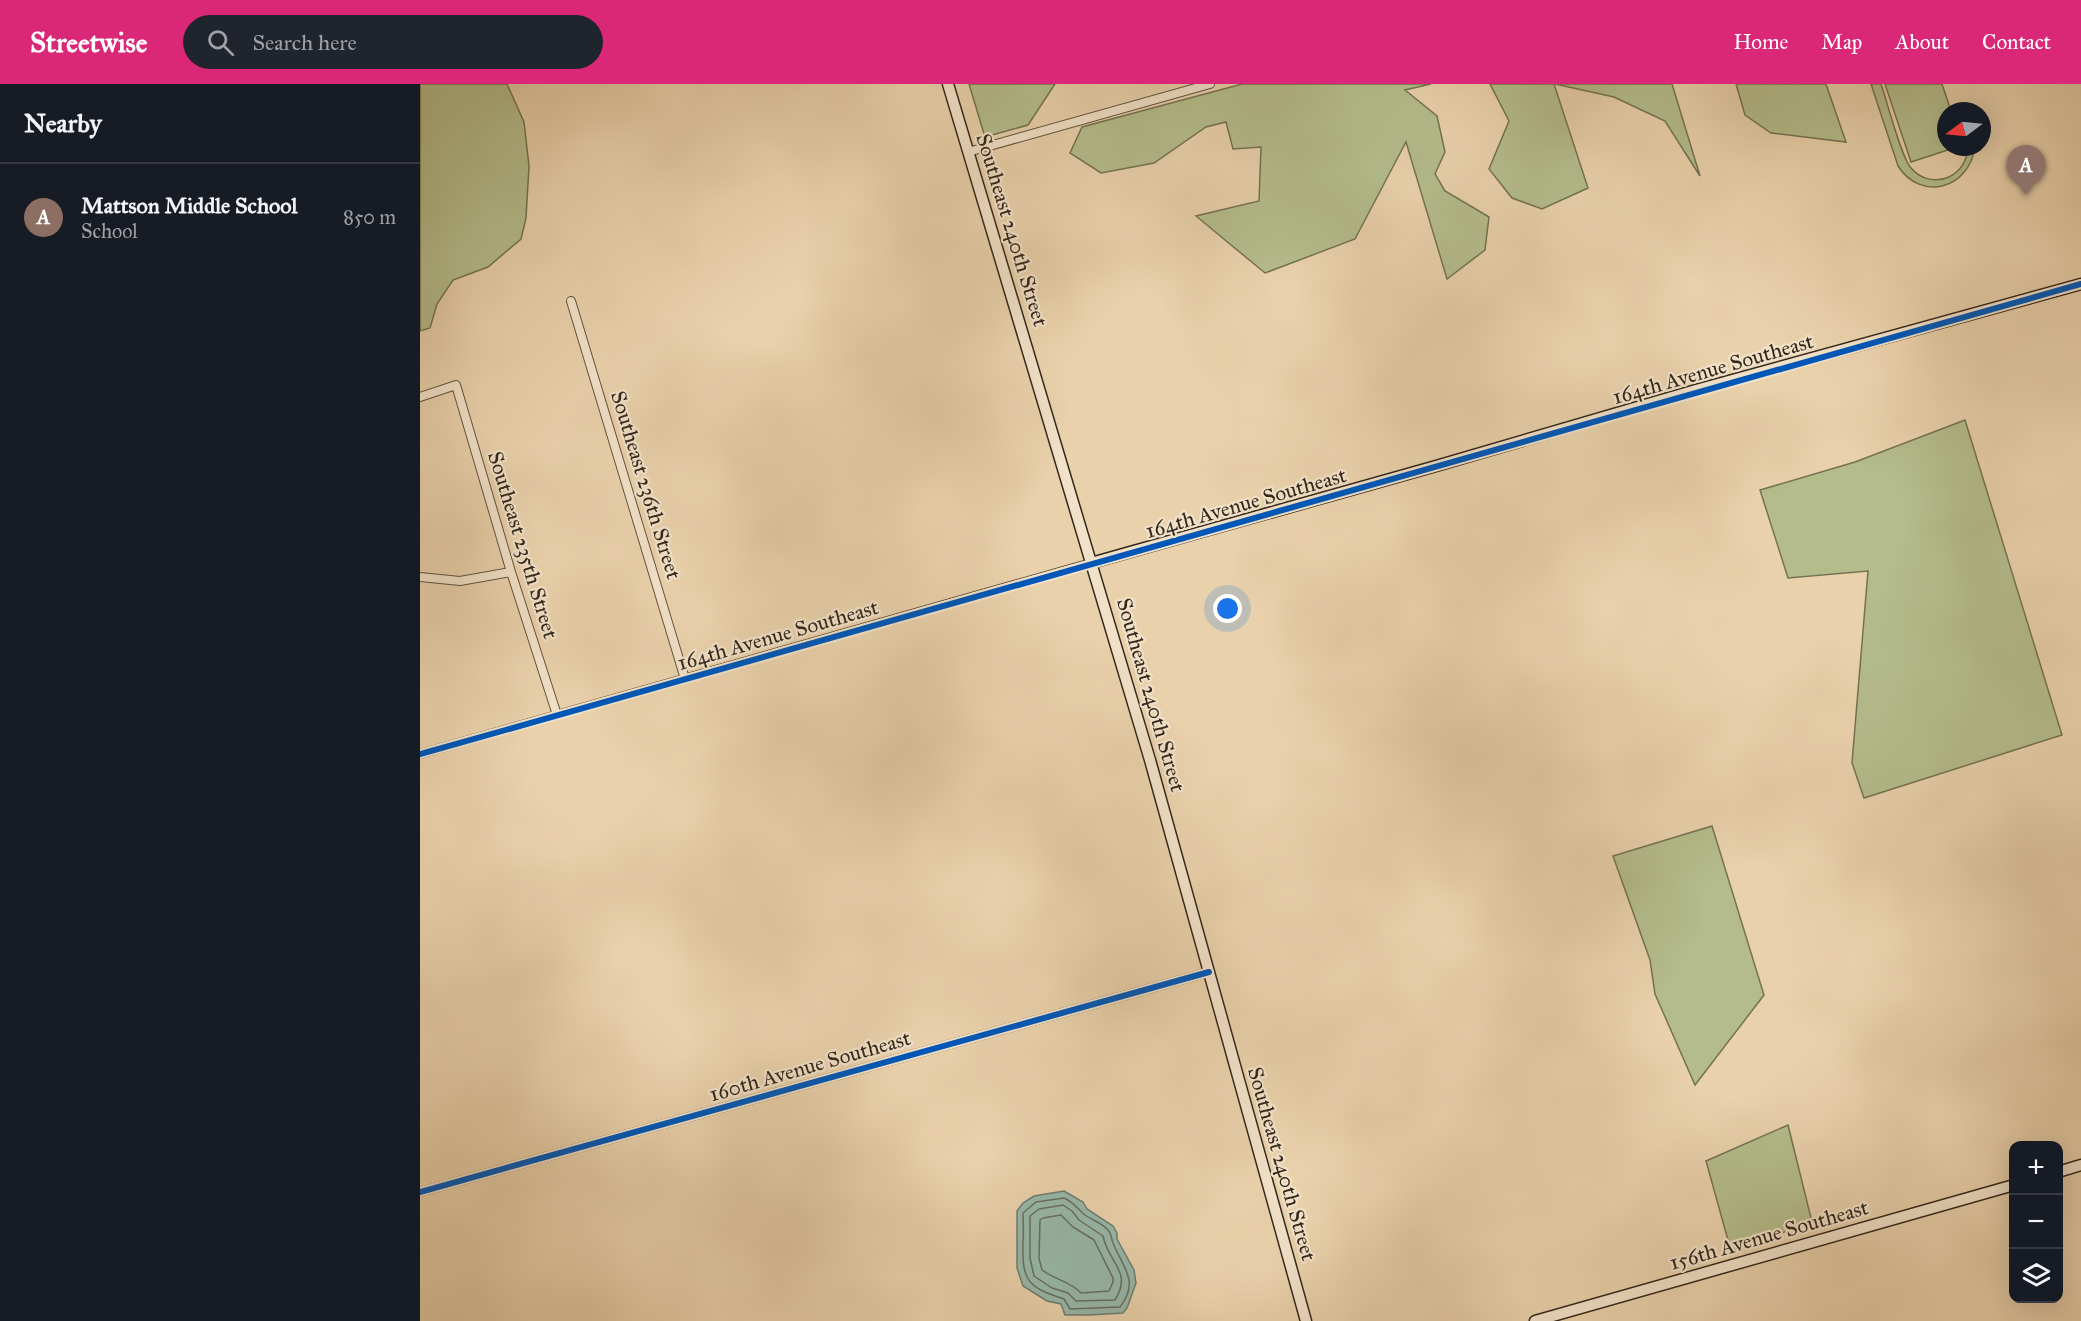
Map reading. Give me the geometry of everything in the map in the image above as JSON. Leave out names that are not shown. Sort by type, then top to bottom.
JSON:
[{"type":"street","name":"Southeast 240th Street","points":[[948,84],[1147,750],[1306,1321]]},
{"type":"street","points":[[968,152],[1210,84]]},
{"type":"street","name":"164th Avenue Southeast","points":[[420,754],[1696,390],[2081,284]]},
{"type":"street","name":"Southeast 236th Street","points":[[572,301],[685,679]]},
{"type":"street","name":"Southeast 235th Street","points":[[420,397],[456,385],[511,572],[557,716]]},
{"type":"street","points":[[420,577],[460,581],[511,572]]},
{"type":"street","name":"160th Avenue Southeast","points":[[420,1192],[1209,972]]},
{"type":"street","points":[[2063,1171],[2081,1166]]},
{"type":"street","name":"156th Avenue Southeast","points":[[1535,1321],[2009,1186]]},
{"type":"green space","points":[[420,84],[507,84],[524,122],[529,166],[526,218],[521,239],[488,267],[453,280],[437,304],[430,328],[420,331]]},
{"type":"green space","points":[[969,84],[1055,84],[1028,125],[985,137]]},
{"type":"green space","points":[[1242,84],[1431,84],[1405,90],[1437,116],[1445,152],[1435,174],[1445,191],[1489,217],[1485,250],[1447,279],[1406,142],[1355,239],[1265,273],[1196,216],[1259,201],[1261,147],[1233,149],[1226,122],[1206,127],[1154,163],[1101,173],[1070,153],[1082,127]]},
{"type":"green space","points":[[1490,84],[1554,84],[1588,188],[1542,209],[1512,198],[1489,169],[1509,121]]},
{"type":"green space","points":[[1555,84],[1672,84],[1700,176],[1665,121],[1614,97]]},
{"type":"green space","points":[[1736,84],[1826,84],[1846,142],[1771,133],[1745,115]]},
{"type":"green space","points":[[1871,84],[1881,84],[1903,153],[1915,172],[1934,180],[1944,179],[1957,172],[1966,156],[1972,156],[1964,173],[1943,186],[1931,187],[1919,184],[1908,177],[1898,166]]},
{"type":"green space","points":[[1885,84],[1942,84],[1948,102],[1937,102],[1937,154],[1911,162]]},
{"type":"green space","points":[[1965,420],[2062,735],[1864,798],[1852,763],[1868,571],[1788,578],[1760,490],[1855,462]]},
{"type":"green space","points":[[1712,826],[1764,995],[1695,1085],[1655,994],[1650,960],[1613,856]]},
{"type":"green space","points":[[1788,1125],[1812,1222],[1731,1251],[1706,1161]]},
{"type":"water","points":[[1064,1191],[1083,1202],[1087,1209],[1113,1226],[1117,1233],[1117,1239],[1134,1270],[1136,1283],[1123,1313],[1065,1315],[1061,1304],[1047,1301],[1023,1286],[1017,1268],[1017,1211],[1023,1203],[1034,1196]]},
{"type":"cycle path","points":[[420,754],[2081,284]]},
{"type":"cycle path","points":[[420,1192],[1209,972]]},
{"type":"place","name":"Mattson Middle School","points":[[2026,195]]}]
